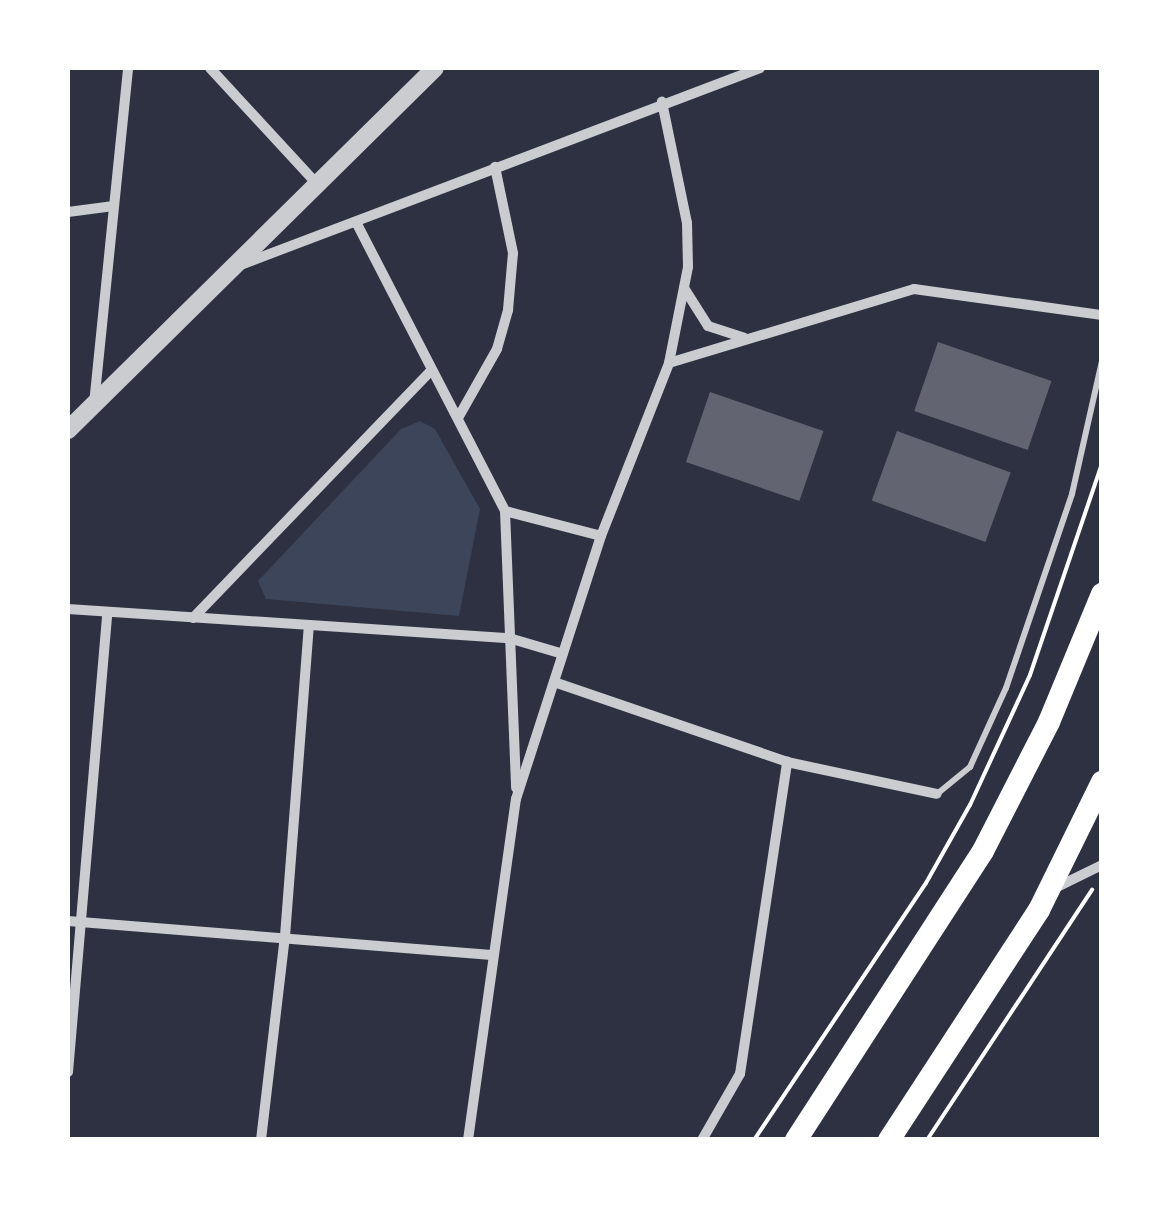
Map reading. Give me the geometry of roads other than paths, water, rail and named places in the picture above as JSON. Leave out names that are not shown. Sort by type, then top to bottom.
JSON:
[{"type":"main road","points":[[796,1140],[983,851],[1049,722],[1102,594]]},
{"type":"main road","points":[[889,1140],[1050,891],[1102,782]]},
{"type":"street","points":[[94,404],[128,68]]},
{"type":"street","points":[[210,68],[319,186]]},
{"type":"street","points":[[68,430],[436,68]]},
{"type":"street","points":[[238,266],[760,68]]},
{"type":"street","points":[[468,1140],[516,799],[601,536],[669,363],[684,288],[687,223],[662,102]]},
{"type":"street","points":[[458,418],[497,348],[508,310],[514,253],[495,166]]},
{"type":"street","points":[[68,212],[114,206]]},
{"type":"street","points":[[356,222],[504,511],[516,799]]},
{"type":"street","points":[[684,288],[708,326],[745,338]]},
{"type":"street","points":[[669,363],[914,289],[1102,315]]},
{"type":"street","points":[[193,618],[432,370]]},
{"type":"street","points":[[504,511],[601,536]]},
{"type":"street","points":[[68,609],[509,638],[564,654]]},
{"type":"street","points":[[68,1072],[107,612]]},
{"type":"street","points":[[261,1140],[285,936],[308,626]]},
{"type":"street","points":[[554,682],[786,762],[937,794]]},
{"type":"street","points":[[702,1140],[740,1074],[786,762]]},
{"type":"street","points":[[1050,891],[1102,864]]},
{"type":"street","points":[[68,920],[492,955]]},
{"type":"lane","points":[[937,794],[970,768],[1013,670],[1072,494],[1102,361]]}]
